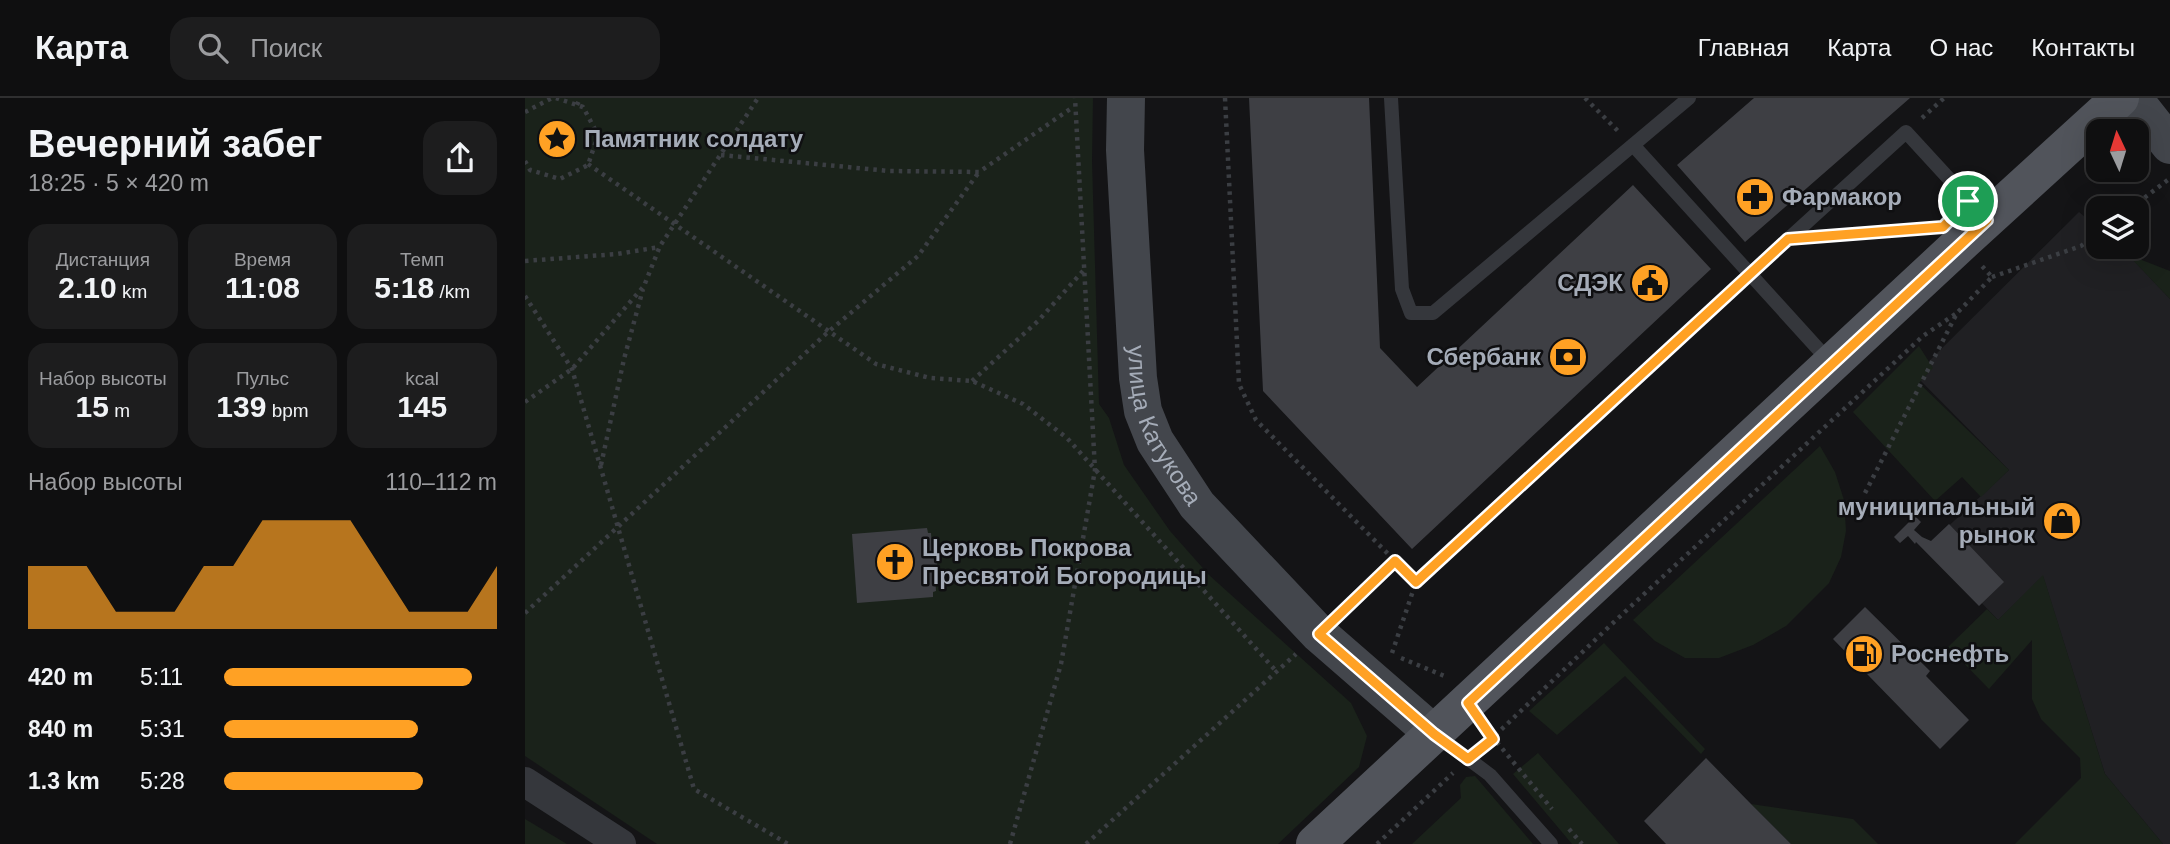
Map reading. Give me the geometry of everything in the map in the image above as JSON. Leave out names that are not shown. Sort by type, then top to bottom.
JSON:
[{"type":"main road","points":[[1315,844],[2120,98]]},
{"type":"street","name":"улица Катукова","points":[[1126,98],[1125,150],[1138,379],[1143,411],[1155,441],[1197,505],[1319,634],[1434,734]]},
{"type":"street","points":[[2133,98],[2170,145]]},
{"type":"street","points":[[525,782],[621,844]]},
{"type":"lane","points":[[1391,98],[1402,289],[1411,313],[1433,313],[1689,98]]},
{"type":"lane","points":[[1750,274],[1906,132],[1974,232]]},
{"type":"lane","points":[[1633,145],[1832,364]]},
{"type":"lane","points":[[1434,734],[1489,775],[1551,844]]},
{"type":"path","points":[[525,112],[554,98],[577,105],[583,107],[598,135],[588,164],[560,179],[530,170],[525,160]]},
{"type":"path","points":[[577,105],[580,98]]},
{"type":"path","points":[[601,465],[624,359],[644,286],[660,246],[758,98]]},
{"type":"path","points":[[1010,844],[1061,664],[1095,470],[1075,98]]},
{"type":"path","points":[[1225,98],[1239,384],[1256,420],[1416,582]]},
{"type":"path","points":[[1585,98],[1633,145]]},
{"type":"path","points":[[1906,132],[1944,98]]},
{"type":"path","points":[[525,613],[828,332],[918,257],[979,172],[1074,107]]},
{"type":"path","points":[[721,155],[889,172],[979,172]]},
{"type":"path","points":[[588,164],[876,364],[930,378],[972,381],[1023,404],[1066,438],[1276,671]]},
{"type":"path","points":[[2147,196],[2170,179]]},
{"type":"path","points":[[1788,239],[1943,227],[1974,232],[1992,277]]},
{"type":"path","points":[[1377,844],[1493,739],[1605,630],[1913,345],[1957,313],[1992,277],[2086,242]]},
{"type":"path","points":[[525,261],[617,254],[660,246]]},
{"type":"path","points":[[972,381],[1038,321],[1083,271]]},
{"type":"path","points":[[1555,812],[1493,739],[1446,676],[1391,655],[1416,582],[1750,274]]},
{"type":"path","points":[[525,402],[572,369],[644,286]]},
{"type":"path","points":[[525,296],[572,369],[694,789],[788,844]]},
{"type":"path","points":[[1865,493],[1957,313]]},
{"type":"path","points":[[1086,844],[1319,634],[1395,561]]},
{"type":"path","points":[[1564,823],[1582,844]]},
{"type":"shaded area","points":[[525,98],[1093,98],[1092,161],[1099,404],[1109,418],[1124,465],[1170,531],[1209,575],[1351,703],[1367,736],[1359,767],[1278,844],[657,844],[525,756]]},
{"type":"shaded area","name":"муниципальный рынок","points":[[2079,212],[2086,218],[2086,259],[2132,259],[2170,299],[2170,844],[2163,844],[2105,774],[2043,576],[1998,620],[1927,546],[2009,470],[1915,375]]},
{"type":"shaded area","points":[[2132,259],[2170,271],[2170,299]]},
{"type":"shaded area","points":[[1919,346],[1933,368],[1919,383],[2009,470],[1981,497],[1962,477],[1935,501],[1853,412]]},
{"type":"shaded area","points":[[1820,446],[1835,472],[1844,500],[1846,531],[1841,557],[1829,583],[1786,626],[1753,645],[1719,658],[1685,658],[1655,641],[1633,620]]},
{"type":"shaded area","points":[[2043,575],[2105,774],[2163,844],[2015,844],[2081,778],[2080,758],[2041,719],[2032,699],[2032,640],[1989,689],[1948,647],[1987,609],[1998,620]]},
{"type":"shaded area","points":[[1604,643],[1705,749],[1701,754],[1625,676],[1557,735],[1529,711]]},
{"type":"shaded area","points":[[1538,753],[1619,844],[1572,844],[1513,774]]},
{"type":"shaded area","points":[[1475,776],[1533,844],[1412,844],[1461,798],[1460,785],[1466,777]]},
{"type":"shaded area","points":[[1751,804],[1853,819],[1878,844],[1791,844]]},
{"type":"shaded area","points":[[525,819],[567,844],[525,844]]},
{"type":"building","points":[[1249,98],[1369,98],[1380,348],[1417,387],[1633,185],[1711,269],[1412,549],[1263,391]]},
{"type":"building","points":[[1754,98],[1910,98],[1745,242],[1677,165]]},
{"type":"building","points":[[1915,516],[1921,522],[1914,530],[1931,541],[1949,524],[2004,582],[1979,606],[1916,542],[1915,544],[1908,536],[1900,543],[1894,537]]},
{"type":"building","name":"Церковь Покрова Пресвятой Богородицы","points":[[927,528],[928,533],[931,533],[932,549],[936,548],[938,576],[935,576],[936,591],[933,592],[933,597],[857,603],[852,534]]},
{"type":"building","points":[[1865,607],[1930,671],[1926,676],[1969,720],[1940,749],[1833,639]]},
{"type":"building","points":[[1706,758],[1791,844],[1666,844],[1644,821]]},
{"type":"place","name":"Памятник солдату","points":[[557,139]]},
{"type":"place","name":"Фармакор","points":[[1755,197]]},
{"type":"place","name":"СДЭК","points":[[1650,283]]},
{"type":"place","name":"Сбербанк","points":[[1568,357]]},
{"type":"place","name":"муниципальный рынок","points":[[2062,521]]},
{"type":"place","name":"Церковь Покрова Пресвятой Богородицы","points":[[895,562]]},
{"type":"place","name":"Роснефть","points":[[1864,654]]},
{"type":"route","points":[[1968,201],[1987,220],[1468,703],[1493,739],[1468,759],[1434,734],[1319,634],[1395,561],[1416,582],[1788,239],[1943,227],[1968,201]]}]
